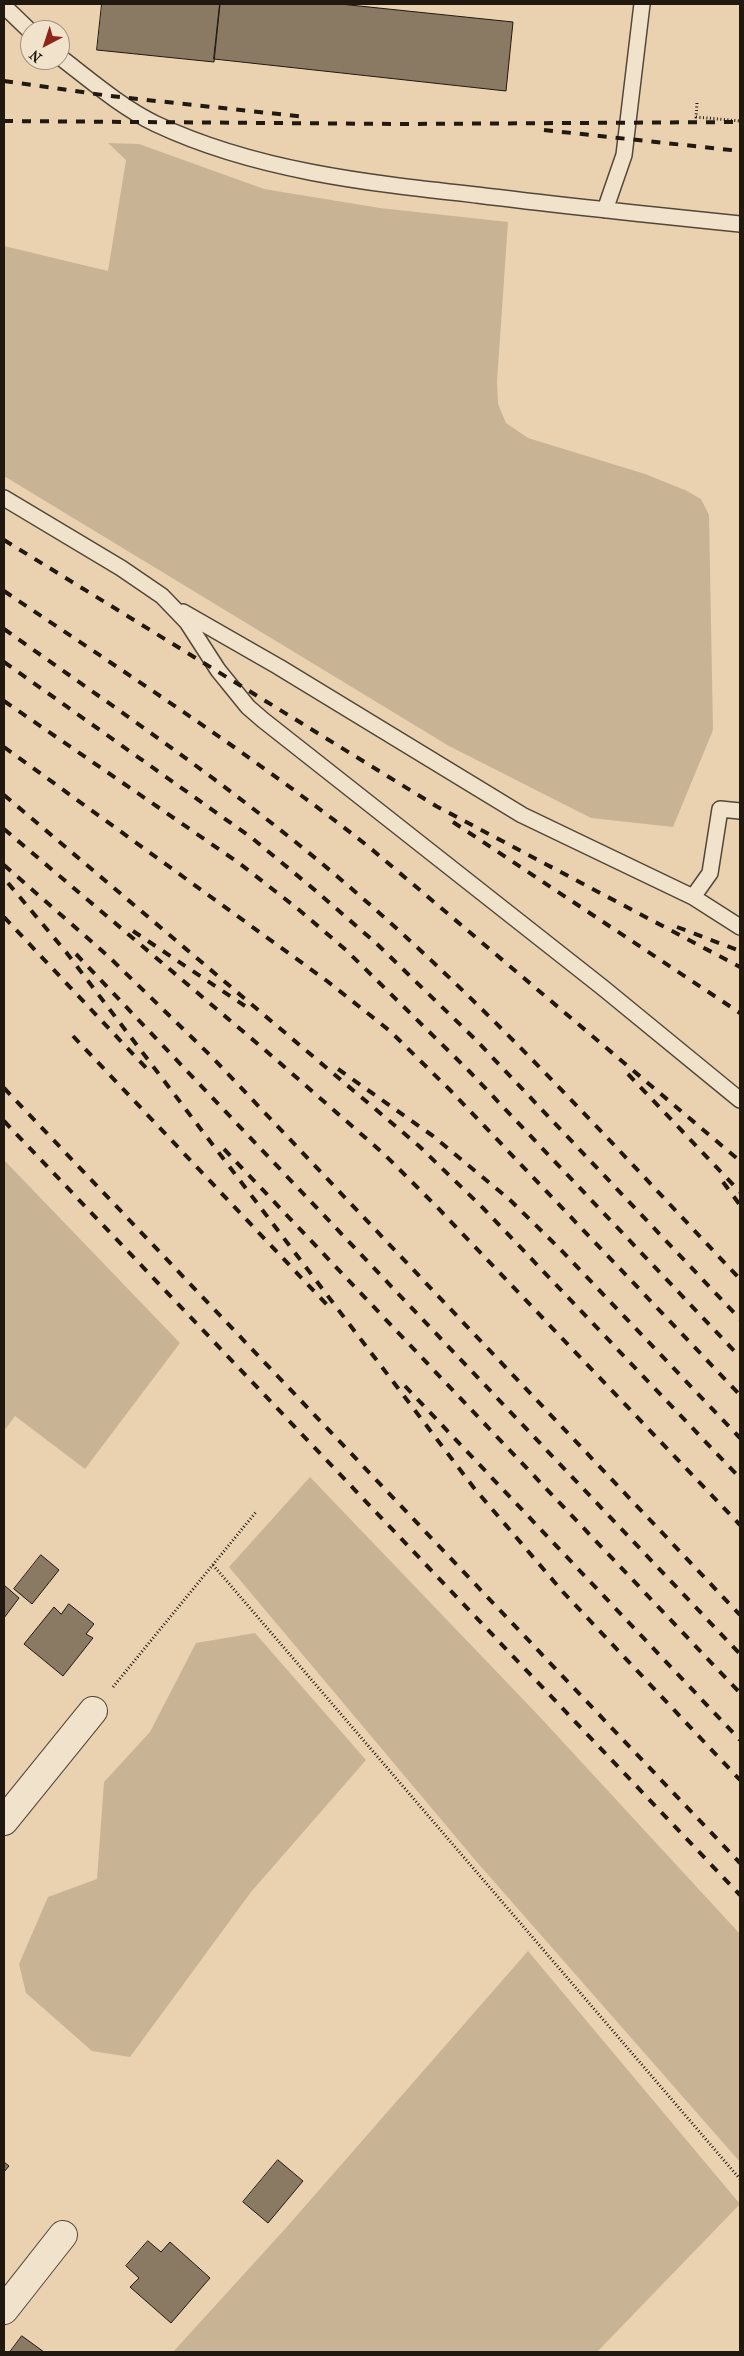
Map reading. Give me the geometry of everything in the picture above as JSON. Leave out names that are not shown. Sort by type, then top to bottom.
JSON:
[{"type":"street","points":[[4,1821],[94,1711]]},
{"type":"street","points":[[4,2310],[63,2235]]},
{"type":"lane","points":[[605,210],[624,155],[642,4]]},
{"type":"lane","points":[[4,6],[20,21]]},
{"type":"lane","points":[[70,65],[110,96],[155,123],[205,144],[274,164],[382,184],[740,224]]},
{"type":"lane","points":[[4,498],[147,584],[176,608],[279,667],[522,815],[693,897],[740,927]]},
{"type":"lane","points":[[176,608],[198,636],[218,670],[248,707],[579,969],[740,1100]]},
{"type":"lane","points":[[693,897],[710,874],[720,809],[740,811]]},
{"type":"path","points":[[697,104],[696,117],[740,121]]},
{"type":"path","points":[[94,1711],[256,1512]]},
{"type":"path","points":[[213,1565],[740,2179]]},
{"type":"shaded area","points":[[108,143],[139,144],[264,189],[380,208],[508,222],[497,381],[498,404],[506,423],[528,438],[645,474],[685,490],[701,499],[709,515],[713,730],[673,827],[591,818],[449,746],[4,476],[4,246],[108,271],[126,160]]},
{"type":"shaded area","points":[[4,1160],[180,1343],[85,1469],[15,1416],[4,1431]]},
{"type":"shaded area","points":[[310,1477],[539,1716],[740,1934],[740,2162],[476,1861],[229,1567]]},
{"type":"shaded area","points":[[255,1633],[366,1760],[251,1892],[130,2057],[92,2051],[26,1993],[19,1964],[48,1897],[97,1879],[104,1782],[150,1732],[196,1643]]},
{"type":"shaded area","points":[[528,1951],[740,2204],[597,2352],[173,2352],[285,2229]]},
{"type":"building","points":[[102,4],[220,4],[214,62],[97,50]]},
{"type":"building","points":[[220,4],[340,4],[513,22],[506,91],[214,59]]},
{"type":"building","points":[[41,1555],[59,1570],[32,1604],[14,1589]]},
{"type":"building","points":[[4,1585],[19,1598],[4,1618]]},
{"type":"building","points":[[69,1604],[94,1624],[86,1634],[93,1638],[63,1676],[24,1644],[54,1607],[61,1614]]},
{"type":"building","points":[[278,2160],[303,2181],[268,2223],[243,2202]]},
{"type":"building","points":[[4,2162],[9,2166],[4,2172]]},
{"type":"building","points":[[148,2241],[161,2252],[170,2242],[210,2278],[171,2323],[130,2287],[139,2278],[126,2266]]},
{"type":"building","points":[[22,2336],[44,2352],[10,2352]]},
{"type":"railway","points":[[4,81],[110,96],[306,117]]},
{"type":"railway","points":[[4,121],[405,124],[740,122]]},
{"type":"railway","points":[[544,130],[740,151]]},
{"type":"railway","points":[[4,540],[436,806],[740,967]]},
{"type":"railway","points":[[4,591],[235,747],[369,847],[740,1161]]},
{"type":"railway","points":[[4,629],[230,791],[318,860],[360,896],[508,1035],[740,1279]]},
{"type":"railway","points":[[4,662],[252,838],[377,944],[475,1039],[740,1319]]},
{"type":"railway","points":[[4,701],[239,863],[298,909],[346,950],[469,1071],[740,1357]]},
{"type":"railway","points":[[4,747],[327,981],[390,1031],[451,1091],[740,1395]]},
{"type":"railway","points":[[4,795],[419,1146],[483,1208],[740,1478]]},
{"type":"railway","points":[[453,822],[740,1013]]},
{"type":"railway","points":[[4,829],[265,1050],[384,1154],[437,1207],[740,1525]]},
{"type":"railway","points":[[4,865],[108,956],[212,1057],[740,1615]]},
{"type":"railway","points":[[8,883],[66,952],[474,1488],[563,1592],[740,1780]]},
{"type":"railway","points":[[4,917],[148,1070]]},
{"type":"railway","points":[[677,927],[740,951]]},
{"type":"railway","points":[[133,931],[245,1006]]},
{"type":"railway","points":[[76,954],[740,1654]]},
{"type":"railway","points":[[73,1036],[329,1307]]},
{"type":"railway","points":[[338,1069],[433,1136],[509,1199],[561,1250],[740,1438]]},
{"type":"railway","points":[[628,1074],[740,1192]]},
{"type":"railway","points":[[4,1088],[740,1863]]},
{"type":"railway","points":[[4,1121],[740,1895]]},
{"type":"railway","points":[[224,1149],[740,1693]]},
{"type":"railway","points":[[723,1182],[740,1205]]},
{"type":"railway","points":[[405,1386],[740,1740]]}]
